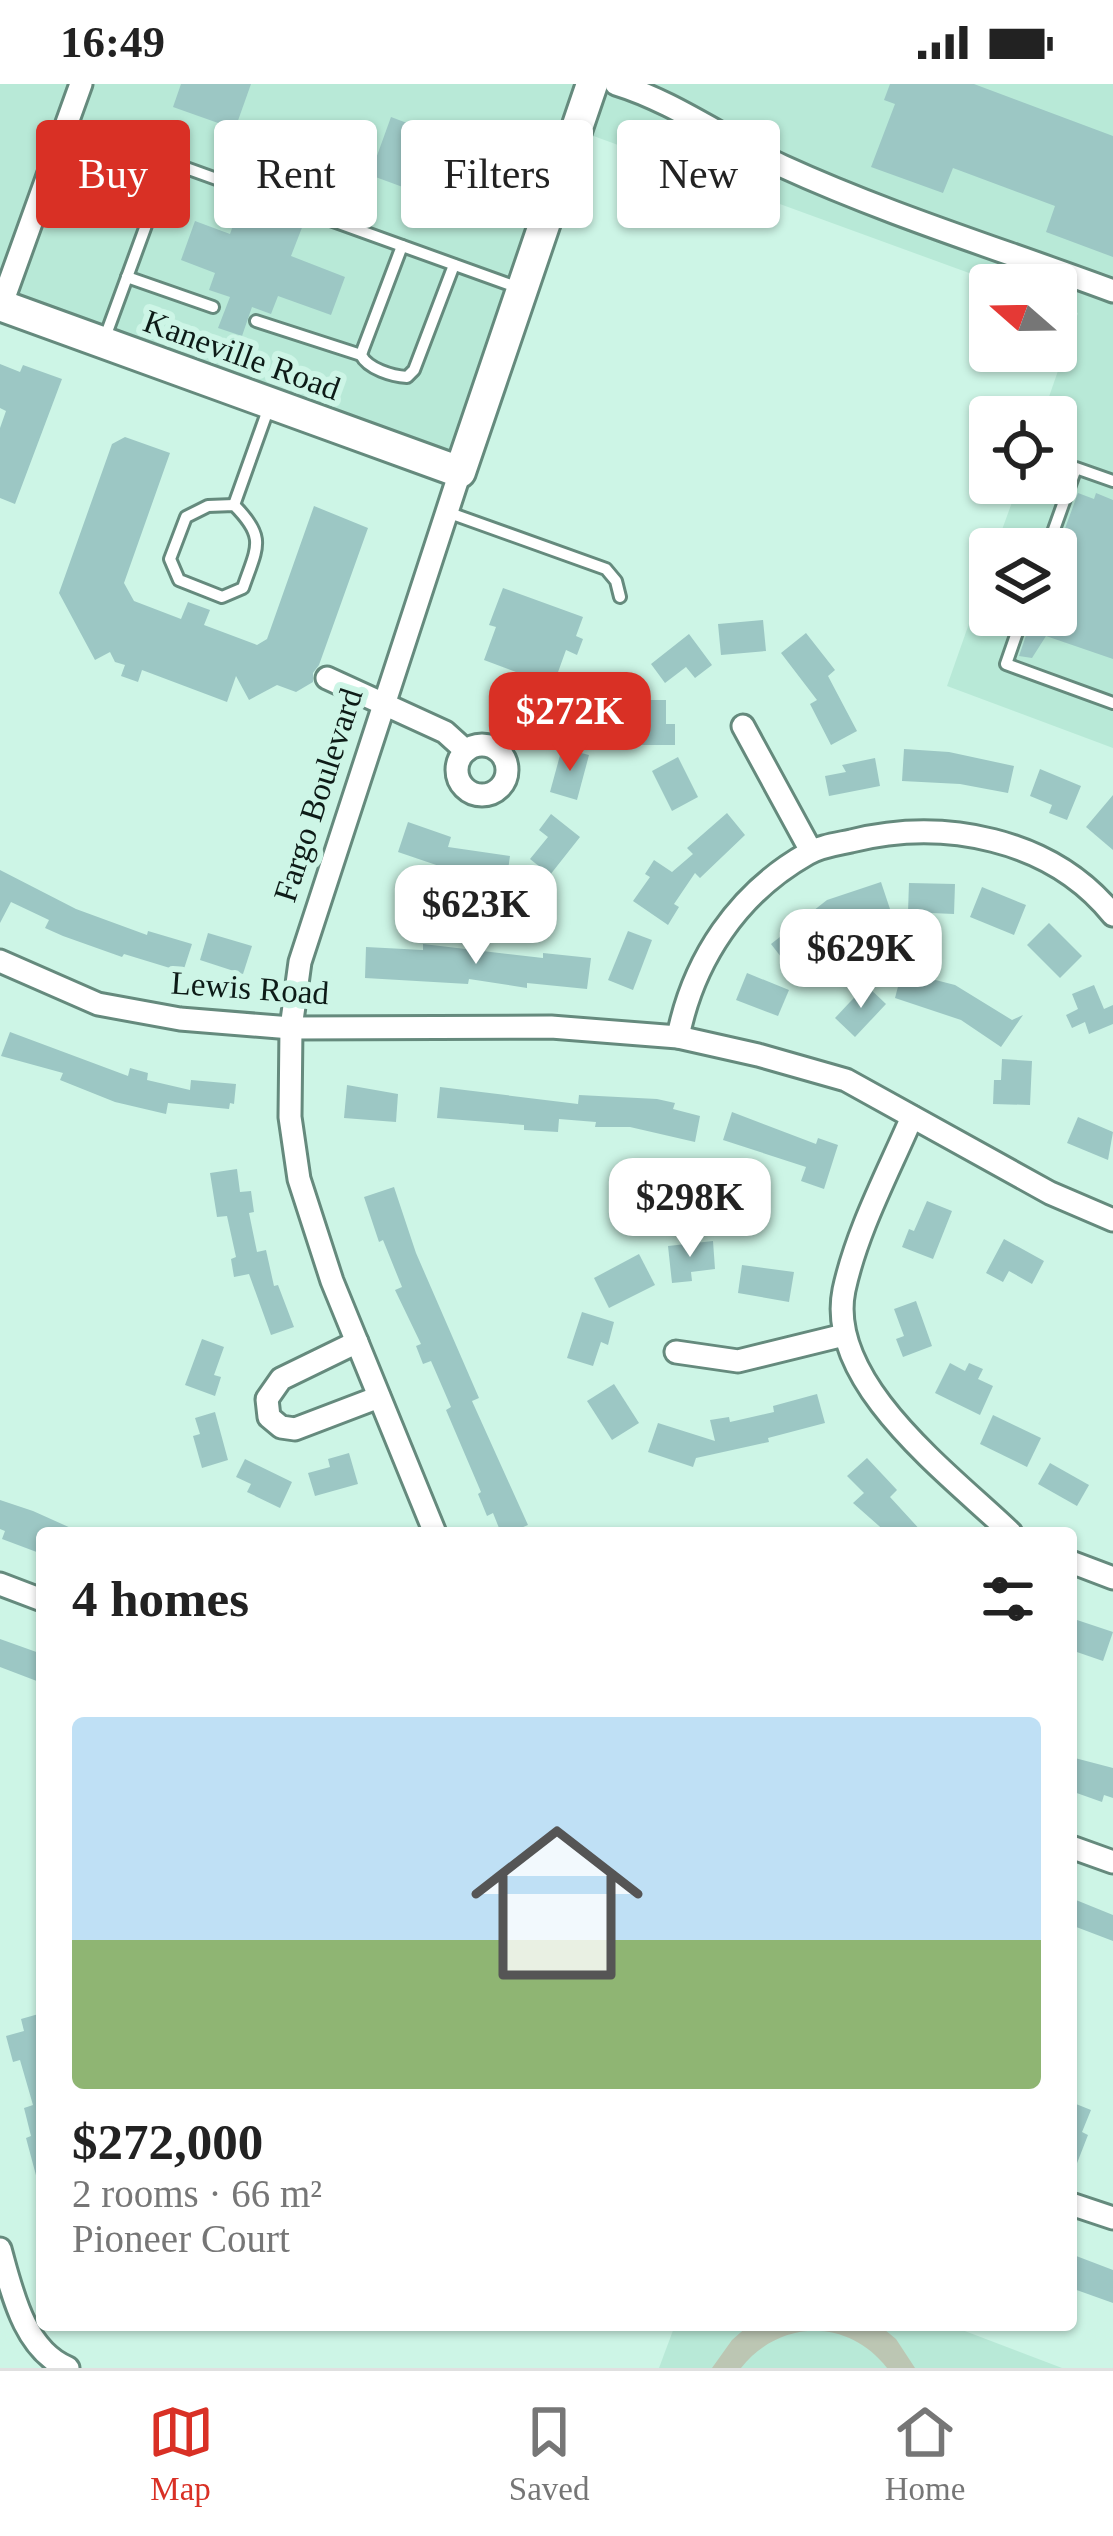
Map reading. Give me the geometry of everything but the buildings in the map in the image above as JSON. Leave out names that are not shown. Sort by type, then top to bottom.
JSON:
[{"type":"main road","name":"Fargo Boulevard","points":[[460,472],[592,84]]},
{"type":"main road","name":"Kaneville Road","points":[[0,306],[460,472]]},
{"type":"street","points":[[0,306],[81,84]]},
{"type":"street","points":[[616,84],[652,94],[734,143],[814,180],[1113,291]]},
{"type":"street","name":"Fargo Boulevard","points":[[433,1527],[357,1342],[299,1179],[290,1118],[291,1028],[300,962],[460,472]]},
{"type":"street","points":[[328,678],[445,732],[466,751]]},
{"type":"street","points":[[743,726],[812,851]]},
{"type":"street","points":[[678,1037],[686,996],[726,921],[767,880],[812,851],[893,830],[978,834],[1051,862],[1113,915]]},
{"type":"street","name":"Lewis Road","points":[[0,961],[98,1004],[180,1019],[291,1028],[550,1027],[678,1037],[846,1081],[1050,1193],[1113,1220]]},
{"type":"street","points":[[912,1117],[856,1249],[843,1295],[844,1334],[875,1400],[1005,1527]]},
{"type":"street","points":[[676,1352],[739,1361],[844,1334]]},
{"type":"street","points":[[357,1342],[281,1379],[267,1399],[269,1417],[281,1427],[296,1429],[380,1397]]},
{"type":"street","points":[[1077,1564],[1113,1578]]},
{"type":"street","points":[[0,1585],[36,1598]]},
{"type":"street","points":[[1077,1848],[1113,1862]]},
{"type":"street","points":[[1077,2206],[1113,2218]]},
{"type":"street","points":[[0,2249],[16,2305],[45,2359],[68,2368]]},
{"type":"lane","points":[[103,343],[163,178],[186,168],[522,290]]},
{"type":"lane","points":[[361,355],[403,246]]},
{"type":"lane","points":[[256,321],[361,355],[368,365],[407,377],[418,363],[454,265]]},
{"type":"lane","points":[[127,277],[213,307]]},
{"type":"lane","points":[[233,506],[270,404]]},
{"type":"lane","points":[[1055,528],[1076,468],[1113,481]]},
{"type":"lane","points":[[208,506],[233,506],[253,524],[259,542],[243,588],[222,597],[179,580],[170,559],[186,517],[208,506]]},
{"type":"lane","points":[[447,512],[606,569],[616,581],[620,598]]},
{"type":"lane","points":[[1016,636],[1006,664],[1113,704]]},
{"type":"shaded area","points":[[0,84],[588,84],[576,120],[401,120],[401,228],[538,228],[457,463],[0,299]]},
{"type":"shaded area","points":[[606,84],[1113,84],[1113,748],[947,686],[969,624],[969,636],[1077,636],[1077,528],[1003,528],[1011,504],[1077,504],[1077,396],[1049,396],[1058,372],[1077,372],[1077,264],[969,264],[969,273],[780,204],[780,120],[617,120],[617,145],[593,136],[593,120]]},
{"type":"shaded area","points":[[673,2331],[965,2331],[1062,2368],[659,2368]]},
{"type":"shaded area","points":[[742,2331],[814,2331],[775,2340],[741,2368],[712,2368]]},
{"type":"shaded area","points":[[814,2331],[886,2331],[915,2368],[887,2368],[853,2340]]}]
